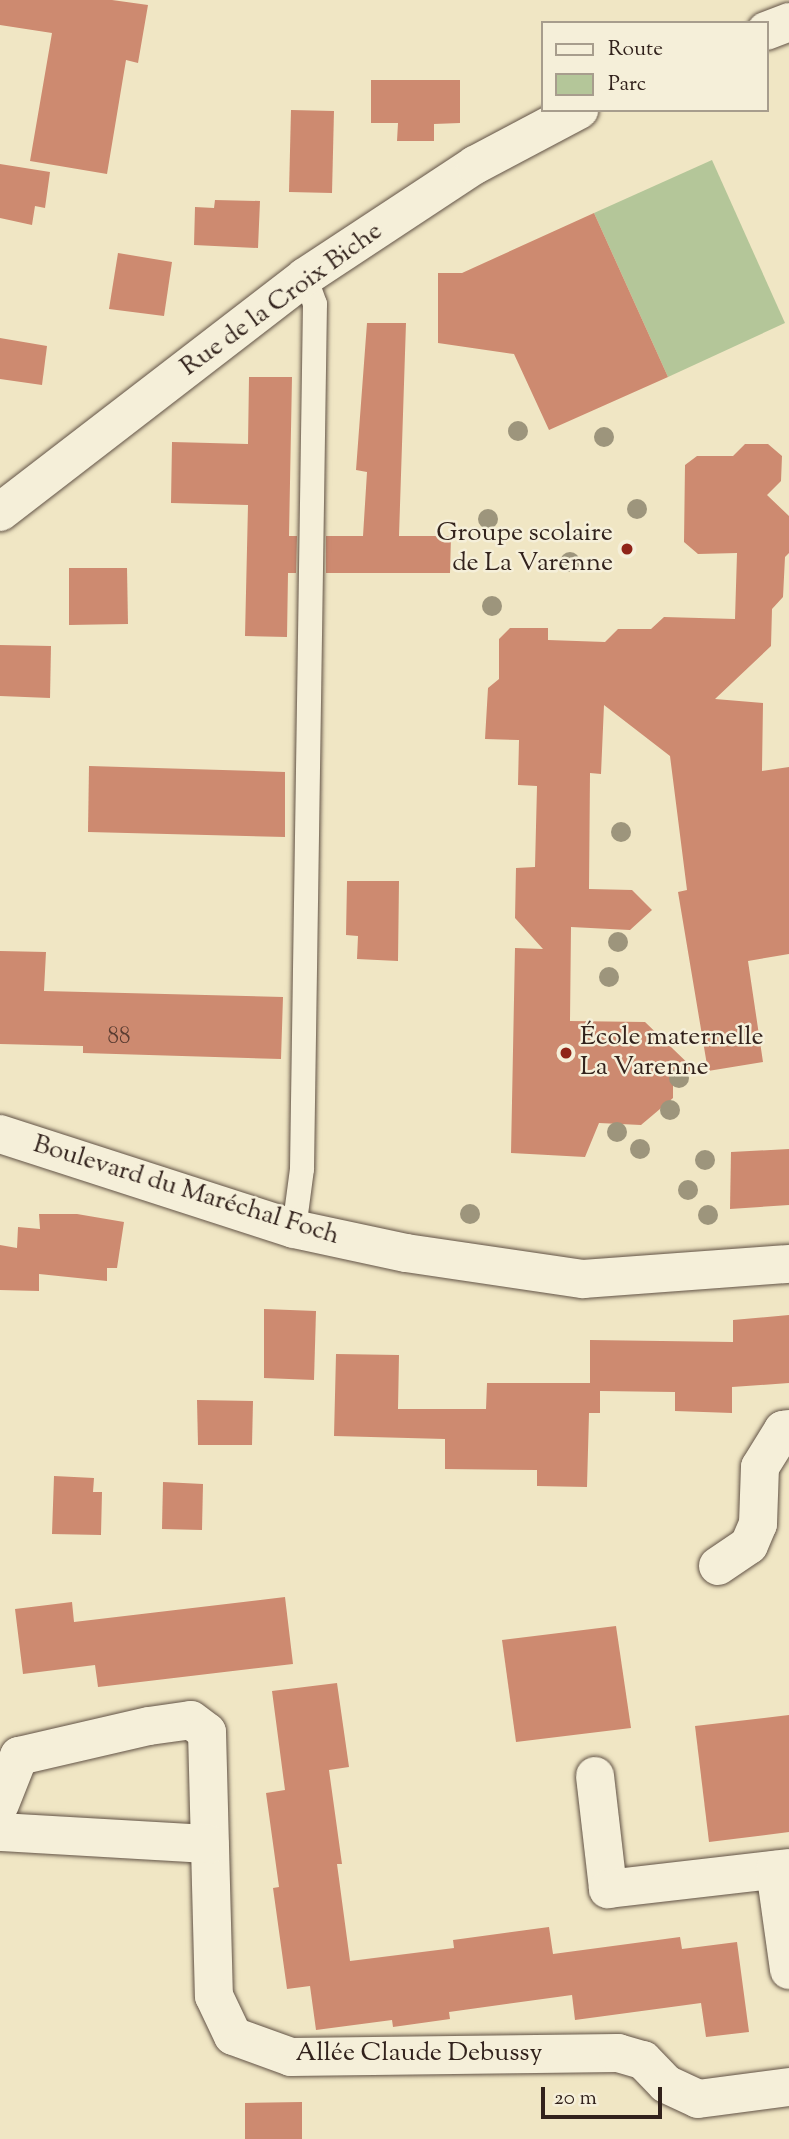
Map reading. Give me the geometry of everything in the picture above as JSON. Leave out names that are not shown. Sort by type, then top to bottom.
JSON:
[{"type":"street","points":[[768,30],[789,22]]},
{"type":"street","name":"Rue de la Croix Biche","points":[[0,512],[305,277],[475,164],[575,112]]},
{"type":"street","name":"Boulevard du Maréchal Foch","points":[[0,1134],[294,1229],[406,1253],[583,1279],[789,1264]]},
{"type":"street","points":[[718,1566],[749,1545],[758,1524],[760,1467],[783,1430],[789,1429]]},
{"type":"street","name":"Allée Claude Debussy","points":[[0,1804],[19,1756],[149,1726],[191,1720],[207,1732],[214,1996],[233,2036],[291,2057],[618,2053],[643,2060],[666,2084],[698,2099],[789,2087]]},
{"type":"street","points":[[595,1776],[608,1889],[782,1869],[789,1970]]},
{"type":"street","points":[[0,1832],[210,1844]]},
{"type":"lane","points":[[294,1229],[302,1169],[315,304],[305,277]]},
{"type":"green space","points":[[712,160],[785,323],[668,377],[594,213]]},
{"type":"building","points":[[0,0],[112,0],[148,5],[138,63],[126,60],[107,174],[30,161],[52,33],[0,25]]},
{"type":"building","points":[[371,80],[460,80],[460,123],[434,124],[434,141],[397,141],[398,123],[371,123]]},
{"type":"building","points":[[291,110],[334,111],[332,193],[289,192]]},
{"type":"building","points":[[0,164],[50,172],[45,208],[35,206],[32,225],[0,218]]},
{"type":"building","points":[[215,200],[260,201],[258,248],[194,245],[195,207],[214,208]]},
{"type":"building","points":[[594,213],[668,377],[549,430],[514,354],[438,343],[438,273],[462,273]]},
{"type":"building","points":[[118,253],[172,262],[164,316],[109,309]]},
{"type":"building","points":[[367,323],[406,323],[399,536],[451,536],[450,573],[326,573],[326,536],[363,536],[367,472],[356,470]]},
{"type":"building","points":[[0,338],[47,346],[42,385],[0,379]]},
{"type":"building","points":[[249,377],[292,377],[289,536],[297,536],[296,573],[288,573],[287,637],[245,636],[248,505],[171,503],[172,442],[248,444]]},
{"type":"building","points":[[745,444],[768,444],[782,456],[781,481],[767,495],[789,516],[789,553],[785,557],[783,597],[772,609],[771,646],[715,699],[763,703],[762,771],[789,767],[789,954],[748,961],[763,1062],[708,1071],[678,892],[687,890],[670,756],[604,705],[601,774],[590,773],[589,889],[632,890],[652,910],[630,930],[571,927],[570,1021],[645,1022],[698,1073],[673,1076],[673,1098],[641,1125],[599,1123],[585,1157],[511,1153],[515,948],[543,949],[515,918],[516,868],[535,867],[537,786],[518,785],[519,740],[485,739],[488,688],[499,679],[499,639],[510,628],[548,628],[548,640],[605,642],[618,629],[651,629],[664,617],[735,619],[737,553],[698,554],[684,542],[685,465],[697,456],[733,456]]},
{"type":"building","points":[[69,568],[127,568],[128,624],[69,625]]},
{"type":"building","points":[[0,645],[51,646],[50,698],[0,696]]},
{"type":"building","points":[[89,766],[285,772],[285,837],[88,832]]},
{"type":"building","points":[[347,881],[399,881],[398,961],[357,959],[358,936],[346,935]]},
{"type":"building","points":[[0,951],[46,952],[44,991],[283,997],[281,1059],[83,1053],[83,1046],[0,1044]]},
{"type":"building","points":[[789,1149],[789,1205],[730,1209],[731,1152]]},
{"type":"building","points":[[39,1214],[77,1214],[124,1222],[117,1268],[107,1268],[107,1281],[39,1274],[39,1291],[0,1290],[0,1245],[17,1248],[18,1227],[40,1229]]},
{"type":"building","points":[[264,1309],[316,1311],[314,1380],[264,1378]]},
{"type":"building","points":[[789,1315],[789,1383],[732,1387],[732,1413],[675,1411],[675,1392],[600,1391],[600,1413],[589,1413],[587,1487],[537,1486],[537,1470],[445,1469],[445,1439],[334,1436],[336,1354],[399,1355],[398,1409],[486,1409],[487,1383],[590,1383],[590,1340],[733,1342],[733,1320]]},
{"type":"building","points":[[197,1400],[253,1401],[252,1445],[198,1445]]},
{"type":"building","points":[[54,1476],[94,1478],[93,1492],[102,1492],[101,1535],[52,1534]]},
{"type":"building","points":[[163,1482],[203,1484],[202,1530],[162,1529]]},
{"type":"building","points":[[285,1597],[293,1664],[98,1687],[95,1665],[23,1674],[15,1609],[72,1602],[74,1622]]},
{"type":"building","points":[[616,1626],[631,1728],[516,1742],[502,1640]]},
{"type":"building","points":[[337,1683],[349,1767],[329,1770],[342,1864],[337,1864],[350,1961],[454,1948],[453,1940],[549,1927],[553,1954],[680,1937],[682,1949],[737,1942],[749,2032],[706,2037],[701,2003],[575,2020],[572,1995],[449,2012],[450,2019],[393,2027],[392,2020],[316,2030],[310,1986],[287,1989],[273,1888],[279,1887],[266,1793],[285,1790],[272,1691]]},
{"type":"building","points":[[789,1715],[789,1832],[709,1842],[695,1726]]},
{"type":"building","points":[[302,2102],[302,2139],[245,2139],[245,2103]]},
{"type":"place","name":"Groupe scolaire de La Varenne","points":[[627,549]]},
{"type":"place","name":"École maternelle La Varenne","points":[[566,1053]]}]
